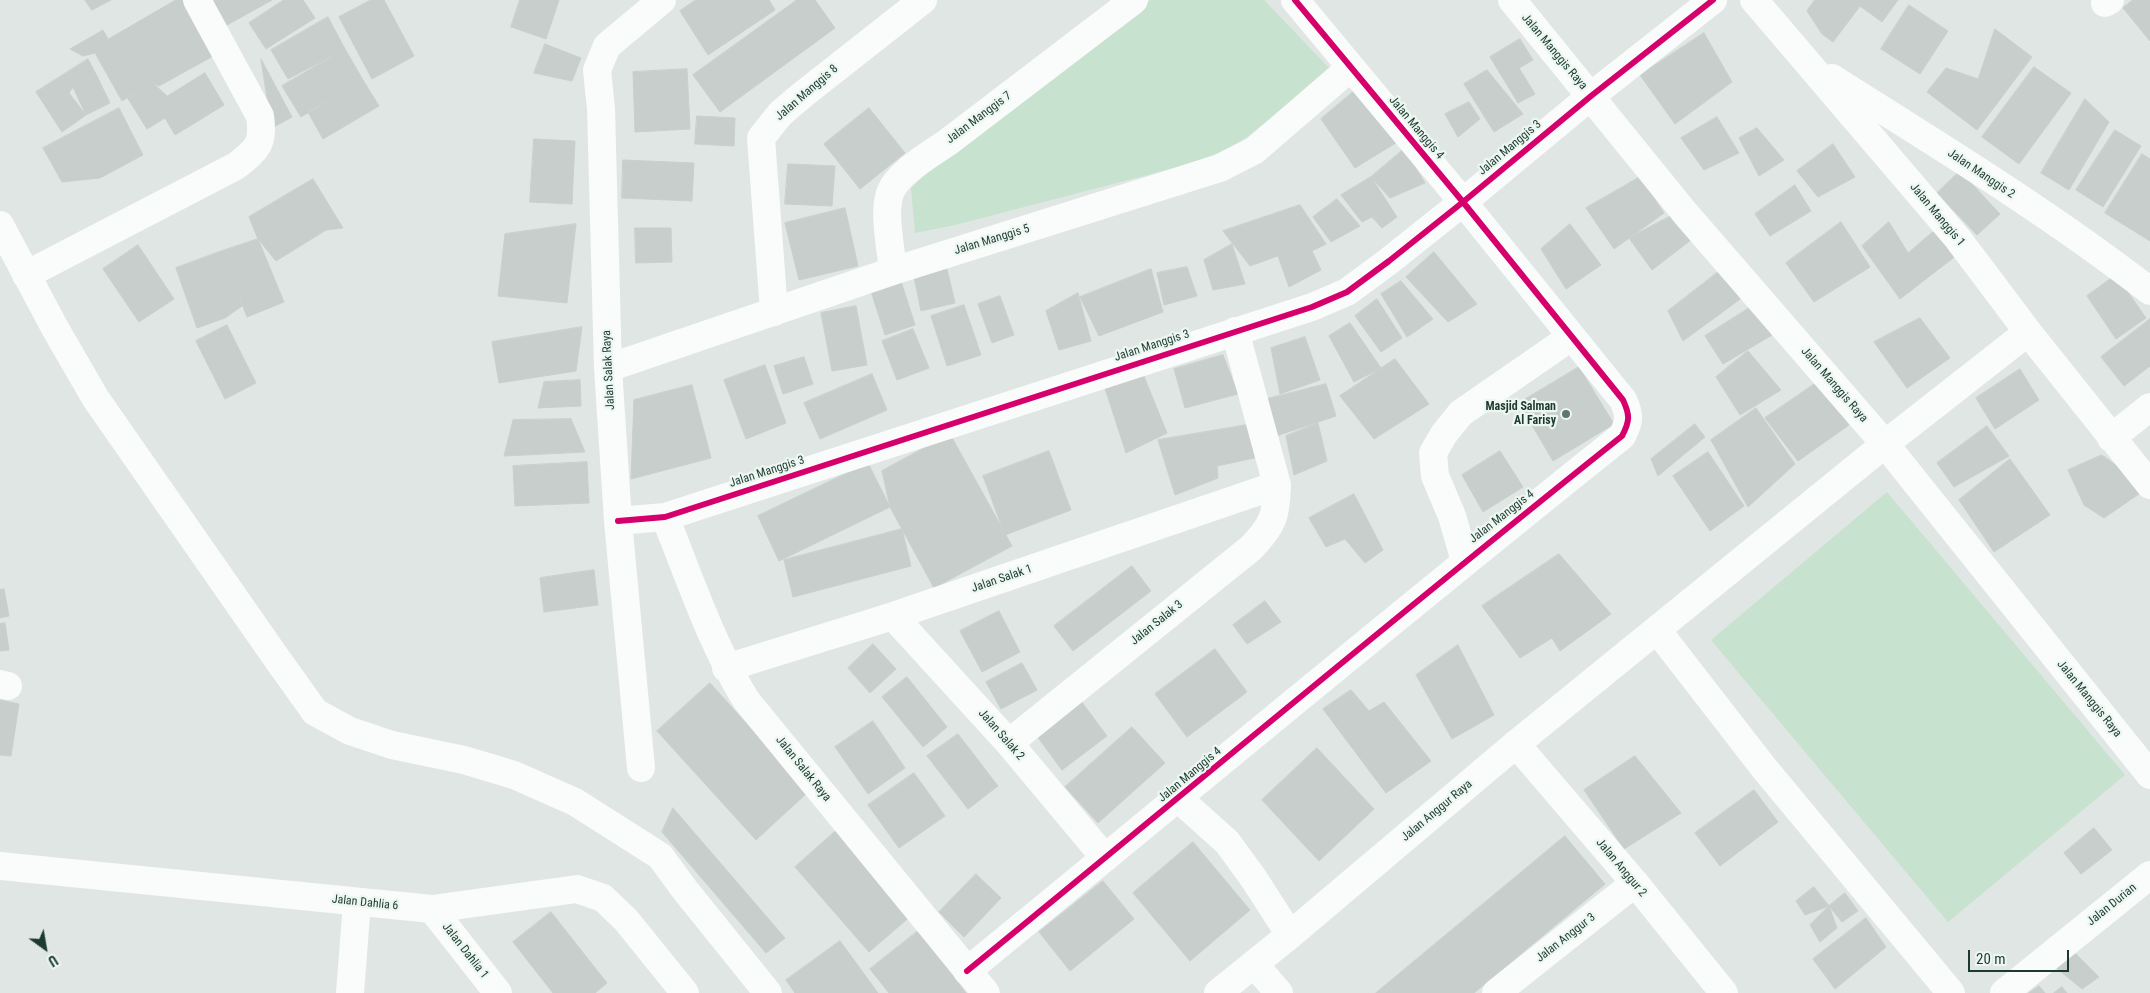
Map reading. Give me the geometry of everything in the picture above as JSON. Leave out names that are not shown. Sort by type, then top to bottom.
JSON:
[{"type":"street","points":[[26,274],[236,166],[255,152],[262,134],[260,116],[197,0]]},
{"type":"street","name":"Jalan Salak Raya","points":[[641,768],[618,521],[608,368],[601,109],[597,70],[607,46],[662,0]]},
{"type":"street","name":"Jalan Manggis 8","points":[[774,312],[761,138],[780,114],[801,96],[924,0]]},
{"type":"street","name":"Jalan Manggis 7","points":[[893,271],[887,212],[890,192],[900,179],[921,161],[1134,0]]},
{"type":"street","name":"Jalan Manggis 4","points":[[967,971],[1179,799],[1465,561],[1622,436],[1629,423],[1629,414],[1623,400],[1463,202],[1295,0]]},
{"type":"street","name":"Jalan Manggis Raya","points":[[1512,0],[1686,213],[1885,444],[2150,775]]},
{"type":"street","name":"Jalan Manggis 3","points":[[618,521],[665,517],[1312,307],[1347,292],[1463,202],[1591,96],[1712,0]]},
{"type":"street","name":"Jalan Manggis 1","points":[[1754,0],[1958,239],[2028,332],[2150,485]]},
{"type":"street","name":"Jalan Manggis 2","points":[[1809,63],[1954,156],[2116,265],[2150,291]]},
{"type":"street","name":"Jalan Manggis 5","points":[[608,368],[893,271],[1220,168],[1255,150],[1350,68]]},
{"type":"street","points":[[2,234],[96,398],[315,712],[350,731],[392,745],[464,760],[514,775],[575,802],[660,856],[768,993]]},
{"type":"street","name":"Jalan Salak 3","points":[[1008,743],[1251,548],[1268,530],[1276,510],[1277,485],[1235,331]]},
{"type":"street","name":"Jalan Anggur Raya","points":[[1218,993],[1290,935],[1516,744],[1885,444],[2028,332]]},
{"type":"street","points":[[1465,561],[1452,516],[1436,476],[1433,454],[1444,434],[1460,413],[1571,337]]},
{"type":"street","points":[[2111,438],[2150,407]]},
{"type":"street","name":"Jalan Salak 1","points":[[726,668],[893,616],[1277,485]]},
{"type":"street","name":"Jalan Salak Raya","points":[[665,517],[726,668],[746,700],[986,993]]},
{"type":"street","name":"Jalan Salak 2","points":[[893,616],[1008,743],[1105,858]]},
{"type":"street","points":[[1656,630],[1764,768],[1951,993]]},
{"type":"street","name":"Jalan Anggur 2","points":[[1516,744],[1635,883],[1724,993]]},
{"type":"street","name":"Jalan Manggis 4","points":[[1179,799],[1227,842],[1254,879],[1290,935]]},
{"type":"street","name":"Jalan Dahlia 6","points":[[0,866],[432,910],[577,889],[603,898],[626,920],[685,993]]},
{"type":"street","name":"Jalan Durian","points":[[2004,993],[2150,874]]},
{"type":"street","name":"Jalan Anggur 3","points":[[1496,993],[1635,883]]},
{"type":"street","points":[[350,993],[356,902]]},
{"type":"street","name":"Jalan Dahlia 1","points":[[432,910],[498,993]]},
{"type":"street","points":[[1254,964],[1279,993]]},
{"type":"green space","points":[[1151,0],[1264,0],[1331,70],[1233,148],[1178,167],[955,225],[915,233],[911,188],[949,152]]},
{"type":"green space","points":[[1887,492],[2125,775],[1948,922],[1711,640]]},
{"type":"building","points":[[85,0],[111,0],[92,10]]},
{"type":"building","points":[[176,0],[184,0],[215,55],[159,86],[152,82],[122,101],[95,53],[83,56],[70,49],[103,30],[108,39]]},
{"type":"building","points":[[212,0],[272,0],[227,25]]},
{"type":"building","points":[[284,0],[303,0],[315,18],[266,49],[249,23]]},
{"type":"building","points":[[371,0],[384,0],[414,56],[372,79],[339,17]]},
{"type":"building","points":[[520,0],[559,0],[546,39],[511,27]]},
{"type":"building","points":[[696,0],[769,0],[775,10],[708,55],[680,11]]},
{"type":"building","points":[[797,0],[815,0],[835,28],[720,112],[693,75]]},
{"type":"building","points":[[1815,0],[1898,0],[1882,22],[1860,6],[1833,42],[1822,34],[1807,11]]},
{"type":"building","points":[[2133,0],[2150,0],[2150,41],[2123,8]]},
{"type":"building","points":[[1909,5],[1948,31],[1920,74],[1881,49]]},
{"type":"building","points":[[328,17],[345,49],[288,79],[271,50]]},
{"type":"building","points":[[1995,29],[2032,57],[1977,130],[1927,92],[1946,68],[1978,79]]},
{"type":"building","points":[[1704,33],[1732,82],[1675,124],[1640,75]]},
{"type":"building","points":[[1520,39],[1533,60],[1519,68],[1535,94],[1518,103],[1490,57]]},
{"type":"building","points":[[545,44],[581,58],[572,81],[534,73]]},
{"type":"building","points":[[345,49],[363,80],[301,117],[282,86]]},
{"type":"building","points":[[88,59],[97,76],[73,87],[69,93],[86,115],[62,132],[36,92]]},
{"type":"building","points":[[261,59],[292,117],[272,128]]},
{"type":"building","points":[[2034,67],[2071,93],[2019,164],[1982,137]]},
{"type":"building","points":[[687,69],[690,129],[635,132],[633,72]]},
{"type":"building","points":[[1487,70],[1523,114],[1494,132],[1464,84]]},
{"type":"building","points":[[205,73],[224,105],[175,135],[165,118],[147,129],[127,97],[152,82],[167,96]]},
{"type":"building","points":[[97,76],[110,103],[86,115],[73,87]]},
{"type":"building","points":[[363,80],[379,106],[323,139],[308,112]]},
{"type":"building","points":[[1360,86],[1399,141],[1355,168],[1321,119]]},
{"type":"building","points":[[2085,99],[2109,122],[2069,190],[2041,173]]},
{"type":"building","points":[[1469,102],[1480,119],[1458,137],[1445,114]]},
{"type":"building","points":[[119,108],[143,155],[100,178],[62,182],[43,148]]},
{"type":"building","points":[[869,108],[905,153],[860,189],[824,144]]},
{"type":"building","points":[[697,116],[735,118],[734,146],[695,144]]},
{"type":"building","points":[[1717,117],[1739,153],[1704,170],[1681,138]]},
{"type":"building","points":[[1757,128],[1784,160],[1759,176],[1739,138]]},
{"type":"building","points":[[2115,130],[2141,146],[2103,207],[2076,190]]},
{"type":"building","points":[[534,139],[575,141],[572,204],[530,202]]},
{"type":"building","points":[[1833,144],[1855,177],[1818,197],[1797,171]]},
{"type":"building","points":[[1404,149],[1425,183],[1390,198],[1371,177]]},
{"type":"building","points":[[2142,154],[2150,159],[2150,241],[2105,213]]},
{"type":"building","points":[[623,160],[694,163],[692,201],[622,198]]},
{"type":"building","points":[[788,164],[835,166],[832,206],[785,204]]},
{"type":"building","points":[[1960,171],[2000,214],[1977,235],[1937,193]]},
{"type":"building","points":[[1371,177],[1397,217],[1382,228],[1372,217],[1362,222],[1341,195]]},
{"type":"building","points":[[1640,177],[1664,213],[1614,249],[1586,208]]},
{"type":"building","points":[[313,179],[343,228],[326,230],[276,261],[258,239],[249,217]]},
{"type":"building","points":[[1795,185],[1811,211],[1770,236],[1755,214]]},
{"type":"building","points":[[1337,199],[1360,226],[1331,242],[1313,217]]},
{"type":"building","points":[[1300,205],[1326,244],[1312,251],[1321,270],[1289,287],[1278,256],[1250,266],[1223,231]]},
{"type":"building","points":[[845,208],[858,266],[799,280],[785,223]]},
{"type":"building","points":[[1671,216],[1691,240],[1652,270],[1629,238]]},
{"type":"building","points":[[1841,222],[1870,267],[1814,302],[1786,263]]},
{"type":"building","points":[[1889,222],[1908,253],[1935,230],[1957,255],[1900,299],[1862,246]]},
{"type":"building","points":[[576,224],[567,303],[498,296],[505,234]]},
{"type":"building","points":[[1570,224],[1601,265],[1566,289],[1541,249]]},
{"type":"building","points":[[635,228],[671,228],[672,262],[636,263]]},
{"type":"building","points":[[258,239],[284,302],[247,317],[222,251]]},
{"type":"building","points":[[1232,244],[1245,284],[1213,290],[1204,260]]},
{"type":"building","points":[[138,245],[174,299],[139,322],[103,269]]},
{"type":"building","points":[[222,251],[242,306],[225,318],[197,328],[176,268]]},
{"type":"building","points":[[1434,252],[1477,304],[1448,322],[1406,277]]},
{"type":"building","points":[[1187,267],[1197,296],[1164,305],[1157,273]]},
{"type":"building","points":[[947,269],[955,303],[921,311],[914,277]]},
{"type":"building","points":[[1151,269],[1163,312],[1099,336],[1080,297]]},
{"type":"building","points":[[1722,269],[1743,297],[1683,341],[1668,311]]},
{"type":"building","points":[[2116,275],[2146,318],[2116,339],[2087,296]]},
{"type":"building","points":[[900,278],[915,325],[885,335],[870,288]]},
{"type":"building","points":[[1401,281],[1433,319],[1407,337],[1381,294]]},
{"type":"building","points":[[1078,293],[1091,341],[1059,350],[1046,311]]},
{"type":"building","points":[[1000,296],[1014,335],[992,343],[978,304]]},
{"type":"building","points":[[1377,299],[1402,338],[1381,352],[1355,316]]},
{"type":"building","points":[[964,305],[981,355],[947,366],[931,316]]},
{"type":"building","points":[[1754,305],[1772,335],[1723,364],[1705,336]]},
{"type":"building","points":[[856,306],[867,365],[832,371],[821,313]]},
{"type":"building","points":[[1920,318],[1950,358],[1907,388],[1874,342]]},
{"type":"building","points":[[2150,319],[2150,366],[2124,386],[2101,357]]},
{"type":"building","points":[[1350,323],[1381,368],[1354,382],[1329,336]]},
{"type":"building","points":[[227,325],[256,383],[225,399],[196,341]]},
{"type":"building","points":[[582,327],[576,371],[499,383],[492,342]]},
{"type":"building","points":[[913,329],[929,368],[897,380],[882,341]]},
{"type":"building","points":[[1305,337],[1320,380],[1280,394],[1271,348]]},
{"type":"building","points":[[1748,351],[1781,390],[1740,415],[1716,377]]},
{"type":"building","points":[[1223,355],[1238,394],[1185,408],[1174,369]]},
{"type":"building","points":[[804,357],[813,384],[783,394],[774,366]]},
{"type":"building","points":[[1395,359],[1429,404],[1374,439],[1340,396]]},
{"type":"building","points":[[765,365],[786,423],[746,439],[724,380]]},
{"type":"building","name":"Masjid Salman Al Farisy","points":[[1579,367],[1614,424],[1553,461],[1519,403]]},
{"type":"building","points":[[1141,369],[1167,433],[1126,453],[1103,382]]},
{"type":"building","points":[[2020,369],[2039,400],[1995,429],[1976,398]]},
{"type":"building","points":[[872,374],[887,410],[820,439],[804,403]]},
{"type":"building","points":[[580,380],[581,406],[538,408],[544,382]]},
{"type":"building","points":[[1819,381],[1849,425],[1798,461],[1765,418]]},
{"type":"building","points":[[1326,384],[1336,416],[1273,437],[1267,399]]},
{"type":"building","points":[[692,385],[711,458],[631,479],[634,400]]},
{"type":"building","points":[[1756,408],[1795,464],[1748,507],[1711,440]]},
{"type":"building","points":[[571,419],[585,452],[504,456],[513,420]]},
{"type":"building","points":[[1318,423],[1327,461],[1294,475],[1286,436]]},
{"type":"building","points":[[1695,424],[1705,437],[1658,476],[1651,459]]},
{"type":"building","points":[[1247,425],[1259,457],[1217,466],[1218,478],[1175,495],[1158,440]]},
{"type":"building","points":[[1987,426],[2009,456],[1954,487],[1937,463]]},
{"type":"building","points":[[950,434],[1012,546],[934,588],[890,507],[882,471]]},
{"type":"building","points":[[1049,451],[1071,510],[1005,535],[983,476]]},
{"type":"building","points":[[1500,451],[1523,487],[1483,512],[1462,475]]},
{"type":"building","points":[[1708,452],[1744,506],[1710,531],[1673,476]]},
{"type":"building","points":[[2102,455],[2121,469],[2139,494],[2104,518],[2084,505],[2068,470]]},
{"type":"building","points":[[2010,459],[2050,515],[1994,552],[1959,500]]},
{"type":"building","points":[[587,462],[589,503],[515,506],[513,466]]},
{"type":"building","points":[[868,463],[890,507],[779,561],[758,516]]},
{"type":"building","points":[[1354,494],[1383,550],[1365,563],[1345,539],[1326,547],[1309,518]]},
{"type":"building","points":[[902,529],[911,566],[793,597],[784,560]]},
{"type":"building","points":[[1559,554],[1611,614],[1560,651],[1552,638],[1520,658],[1482,606]]},
{"type":"building","points":[[1132,566],[1151,591],[1073,651],[1054,626]]},
{"type":"building","points":[[594,570],[598,605],[544,612],[540,578]]},
{"type":"building","points":[[4,589],[9,616],[0,618],[0,590]]},
{"type":"building","points":[[1265,601],[1281,622],[1247,644],[1233,625]]},
{"type":"building","points":[[999,611],[1020,652],[982,672],[960,631]]},
{"type":"building","points":[[5,623],[9,650],[0,651],[0,624]]},
{"type":"building","points":[[873,644],[896,669],[870,693],[848,668]]},
{"type":"building","points":[[1458,645],[1494,715],[1452,739],[1416,675]]},
{"type":"building","points":[[1215,649],[1247,692],[1187,737],[1155,694]]},
{"type":"building","points":[[1022,663],[1037,690],[1001,709],[986,682]]},
{"type":"building","points":[[907,677],[947,727],[923,747],[882,697]]},
{"type":"building","points":[[710,683],[808,792],[756,840],[657,731]]},
{"type":"building","points":[[1351,690],[1369,711],[1384,702],[1431,761],[1386,793],[1323,709]]},
{"type":"building","points":[[0,700],[19,704],[11,756],[0,755]]},
{"type":"building","points":[[1081,701],[1107,736],[1062,770],[1036,735]]},
{"type":"building","points":[[873,721],[905,768],[868,794],[835,747]]},
{"type":"building","points":[[1132,727],[1165,763],[1098,823],[1065,787]]},
{"type":"building","points":[[958,734],[998,786],[968,809],[927,756]]},
{"type":"building","points":[[1317,748],[1374,809],[1319,861],[1262,800]]},
{"type":"building","points":[[1635,756],[1681,813],[1624,849],[1584,790]]},
{"type":"building","points":[[914,773],[945,816],[899,848],[868,805]]},
{"type":"building","points":[[1754,790],[1778,822],[1720,866],[1695,833]]},
{"type":"building","points":[[673,808],[785,938],[766,953],[662,832]]},
{"type":"building","points":[[2094,828],[2112,850],[2081,874],[2064,853]]},
{"type":"building","points":[[838,829],[913,914],[869,952],[795,867]]},
{"type":"building","points":[[1565,836],[1605,884],[1474,993],[1376,993]]},
{"type":"building","points":[[1193,842],[1250,910],[1190,961],[1133,893]]},
{"type":"building","points":[[976,874],[1001,898],[964,937],[939,912]]},
{"type":"building","points":[[1103,881],[1134,919],[1070,971],[1039,932]]},
{"type":"building","points":[[1814,887],[1829,906],[1805,915],[1796,901]]},
{"type":"building","points":[[1845,893],[1858,911],[1842,922],[1829,906]]},
{"type":"building","points":[[1829,906],[1837,928],[1820,942],[1810,925]]},
{"type":"building","points":[[551,912],[607,983],[595,993],[553,993],[513,942]]},
{"type":"building","points":[[1866,918],[1886,947],[1835,989],[1813,959]]},
{"type":"building","points":[[918,931],[966,993],[889,993],[870,969]]},
{"type":"building","points":[[840,941],[878,993],[795,993],[786,980]]},
{"type":"building","points":[[2073,951],[2099,977],[2082,989],[2054,966]]},
{"type":"building","points":[[2039,986],[2045,993],[2029,993]]},
{"type":"building","points":[[2062,987],[2067,993],[2054,993]]},
{"type":"cycle path","points":[[967,971],[1622,436],[1627,426],[1628,414],[1623,400],[1463,202],[1295,0]]},
{"type":"cycle path","points":[[618,521],[665,517],[1312,307],[1347,292],[1463,202],[1591,96],[1713,0]]},
{"type":"place","name":"Masjid Salman Al Farisy","points":[[1566,414]]}]
